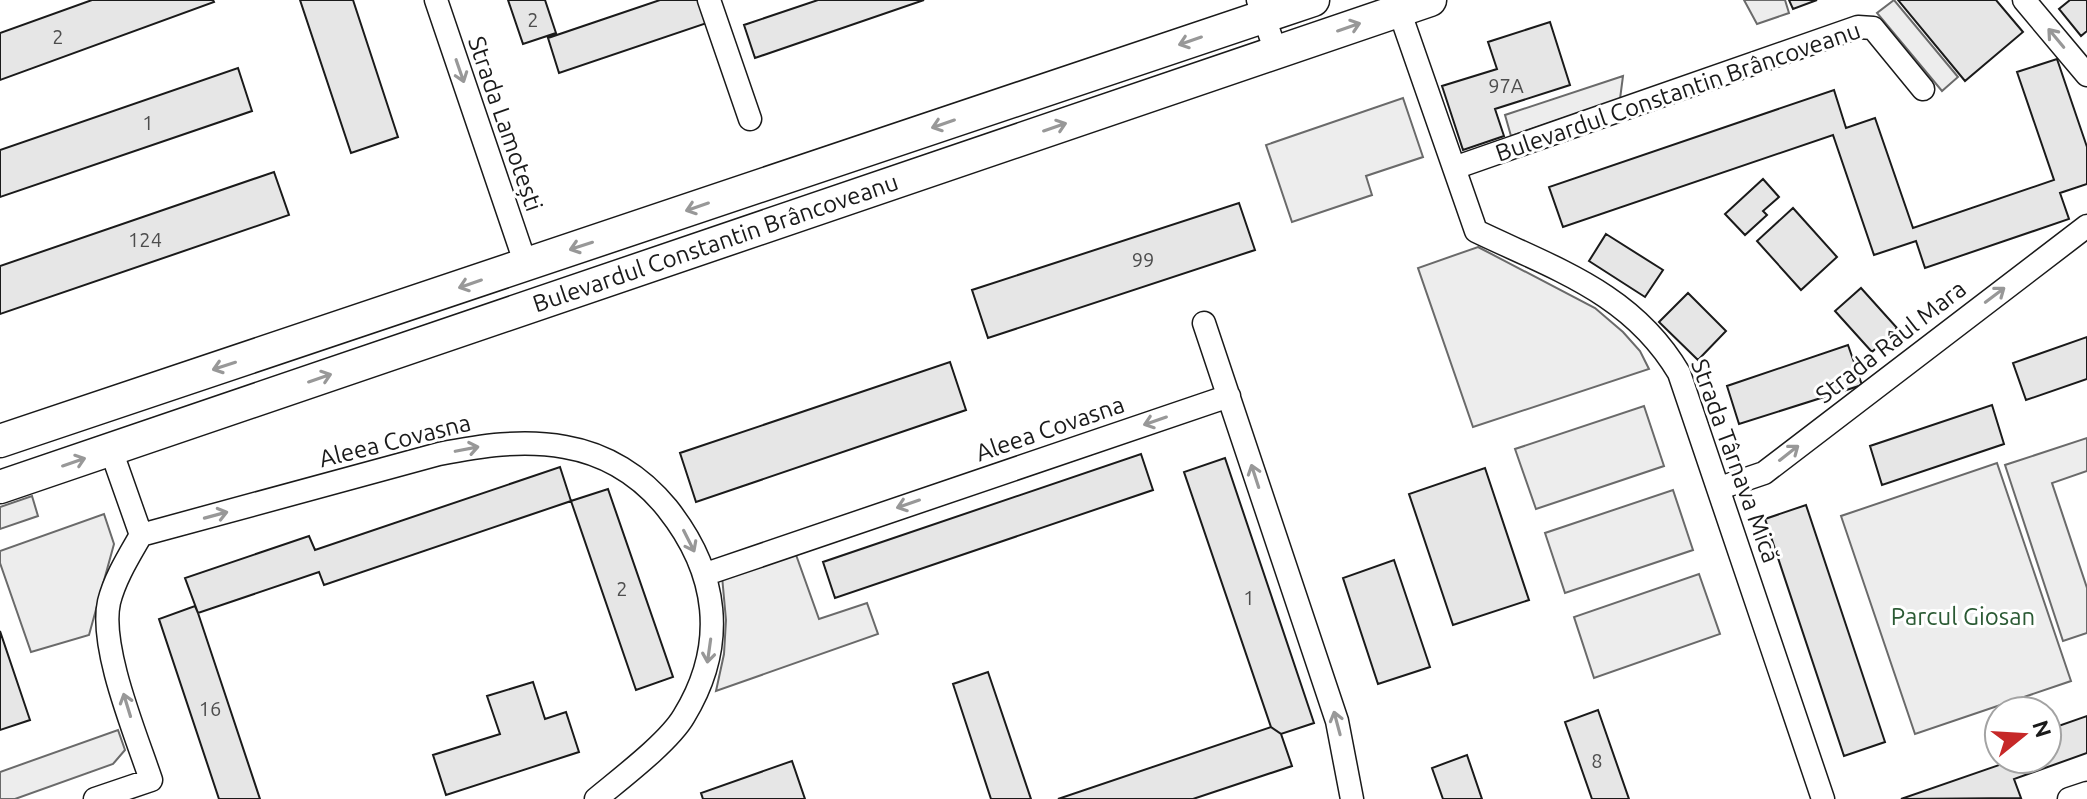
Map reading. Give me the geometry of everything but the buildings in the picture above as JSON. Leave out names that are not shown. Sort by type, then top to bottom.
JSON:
[{"type":"main road","name":"Bulevardul Constantin Brâncoveanu","points":[[0,441],[526,265],[1261,8],[1313,0]]},
{"type":"main road","name":"Bulevardul Constantin Brâncoveanu","points":[[0,487],[1430,0]]},
{"type":"street","name":"Strada Lamotești","points":[[436,0],[526,265]]},
{"type":"street","points":[[709,0],[750,119]]},
{"type":"street","points":[[2024,0],[2087,75]]},
{"type":"street","points":[[1261,8],[1276,52]]},
{"type":"street","name":"Strada Târnava Mică","points":[[1399,10],[1476,231],[1625,308],[1653,335],[1679,373],[1823,799]]},
{"type":"street","name":"Bulevardul Constantin Brâncoveanu","points":[[1454,168],[1858,27],[1873,28],[1923,89]]},
{"type":"street","name":"Strada Râul Mara","points":[[1720,488],[1764,473],[2087,226]]},
{"type":"street","points":[[1204,323],[1337,721],[1352,799]]},
{"type":"street","name":"Aleea Covasna","points":[[706,574],[1229,396]]},
{"type":"street","name":"Aleea Covasna","points":[[141,535],[439,454],[487,445],[566,447],[631,472],[657,496],[685,531],[706,574],[712,612],[711,641],[707,667],[682,720],[640,762],[596,799]]},
{"type":"street","points":[[95,799],[151,780],[116,670],[107,620],[116,581],[141,535],[111,450]]},
{"type":"street","points":[[2069,799],[2087,793]]},
{"type":"shaded area","points":[[1744,0],[1785,0],[1789,13],[1757,24]]},
{"type":"shaded area","points":[[1894,0],[1958,77],[1942,91],[1877,13]]},
{"type":"shaded area","points":[[1623,76],[1620,99],[1511,136],[1505,115]]},
{"type":"shaded area","points":[[1403,98],[1423,157],[1366,176],[1372,195],[1292,222],[1266,145]]},
{"type":"shaded area","points":[[1478,247],[1595,308],[1640,351],[1649,369],[1473,427],[1418,268]]},
{"type":"shaded area","points":[[1644,406],[1664,466],[1536,509],[1515,449]]},
{"type":"shaded area","points":[[2087,438],[2087,471],[2052,483],[2087,588],[2087,633],[2063,641],[2005,465]]},
{"type":"shaded area","name":"Parcul Giosan","points":[[1997,463],[2071,681],[2030,695],[1983,695],[1983,711],[1915,734],[1841,516]]},
{"type":"shaded area","points":[[1673,490],[1693,550],[1565,593],[1545,533]]},
{"type":"shaded area","points":[[32,496],[38,516],[0,529],[0,507]]},
{"type":"shaded area","points":[[104,514],[114,544],[89,635],[31,652],[0,563],[0,551]]},
{"type":"shaded area","points":[[795,552],[819,619],[867,603],[878,634],[716,691],[724,654],[726,620],[722,576]]},
{"type":"shaded area","points":[[1699,574],[1720,634],[1594,678],[1574,617]]},
{"type":"shaded area","points":[[118,730],[125,750],[113,764],[15,799],[0,799],[0,772]]}]
